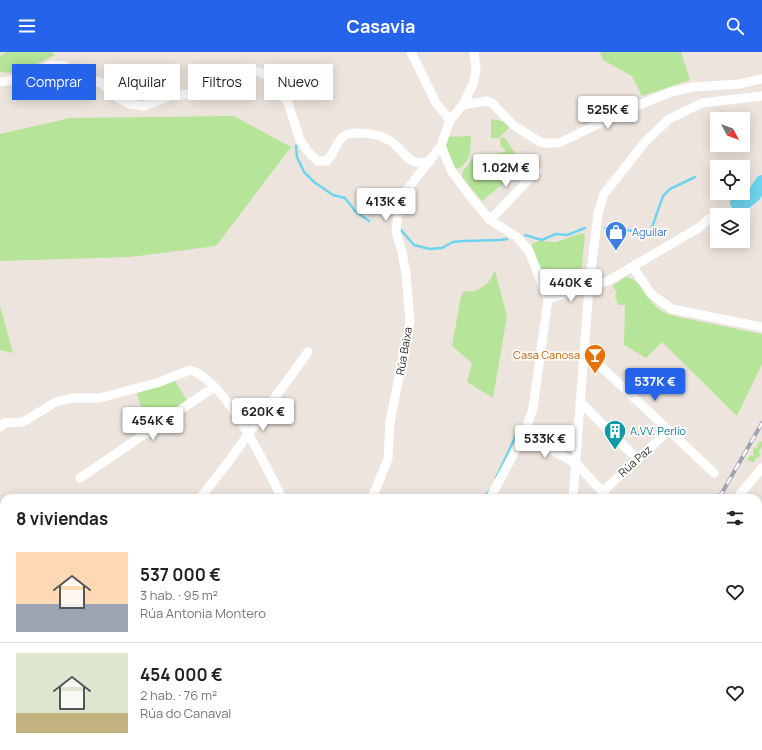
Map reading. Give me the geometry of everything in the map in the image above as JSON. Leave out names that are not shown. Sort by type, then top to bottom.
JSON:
[{"type":"street","points":[[412,52],[436,103],[450,120],[463,105],[474,82],[476,68],[474,52]]},
{"type":"street","points":[[0,82],[18,79],[50,65],[65,66],[79,75],[101,84],[129,104],[144,106],[170,96],[204,92],[214,86],[221,76],[226,73],[234,70],[251,70],[267,76],[288,103],[300,140],[318,161],[323,162],[330,158],[343,136],[361,133],[378,135],[389,140],[410,160],[421,164],[429,162]]},
{"type":"street","points":[[463,105],[488,101],[492,103],[513,125],[537,140],[543,143],[559,142],[629,109],[671,92],[693,87],[739,84],[762,80]]},
{"type":"street","points":[[573,494],[577,464],[580,402],[589,287],[596,227],[600,204],[604,194],[645,142],[669,119],[702,103],[762,96]]},
{"type":"street","name":"Rúa Baixa","points":[[374,494],[388,459],[390,422],[410,322],[406,274],[402,252],[396,232],[398,214],[406,191],[441,146],[450,120]]},
{"type":"street","points":[[441,146],[451,170],[490,220],[517,237],[529,251],[548,299],[533,408],[524,435],[492,494]]},
{"type":"street","points":[[490,220],[537,172]]},
{"type":"street","points":[[548,299],[608,281],[700,227],[710,218]]},
{"type":"street","points":[[633,267],[651,294],[672,309],[762,327]]},
{"type":"street","points":[[203,494],[308,352]]},
{"type":"street","points":[[583,359],[593,359],[714,473]]},
{"type":"street","points":[[1,423],[23,422],[56,402],[72,398],[99,398],[157,383],[190,370],[198,372],[214,387],[244,424],[248,435],[280,494]]},
{"type":"street","points":[[80,478],[214,387]]},
{"type":"street","points":[[580,402],[637,459]]},
{"type":"street","name":"Rúa Paz","points":[[606,494],[637,459],[669,430]]},
{"type":"street","points":[[524,435],[577,464],[604,494]]},
{"type":"street","points":[[740,494],[762,468]]},
{"type":"green space","points":[[6,52],[51,52],[55,55],[36,64],[12,64],[12,73],[0,72],[0,56]]},
{"type":"green space","points":[[600,52],[681,52],[690,80],[642,96],[632,76],[603,60]]},
{"type":"green space","points":[[234,116],[291,147],[216,246],[130,257],[0,261],[0,134],[70,118]]},
{"type":"green space","points":[[491,119],[507,122],[511,126],[499,138],[491,138]]},
{"type":"green space","points":[[471,136],[469,156],[465,164],[456,169],[453,166],[446,144],[446,137]]},
{"type":"green space","points":[[503,137],[524,166],[482,201],[462,177],[463,171],[474,157],[505,152],[504,147],[501,148],[500,139]]},
{"type":"green space","points":[[582,233],[585,235],[580,286],[554,291],[545,282],[538,270],[532,244],[539,241],[556,242]]},
{"type":"green space","points":[[494,271],[507,316],[493,398],[467,382],[472,363],[452,346],[461,296],[464,291],[474,291],[487,284]]},
{"type":"green space","points":[[625,277],[637,282],[652,302],[666,313],[762,334],[762,364],[737,416],[662,342],[646,358],[624,345],[625,305],[618,305],[615,296],[617,293],[613,286]]},
{"type":"green space","points":[[0,306],[13,353],[0,350]]},
{"type":"green space","points":[[175,381],[187,400],[147,428],[137,393]]},
{"type":"green space","points":[[760,441],[762,442],[762,447],[759,451],[760,456],[756,458],[754,462],[747,460],[750,455],[753,456],[753,448],[759,447],[757,445]]},
{"type":"waterway","points":[[296,146],[297,157],[304,172],[314,182],[333,195],[345,198],[355,211],[369,221]]},
{"type":"waterway","points":[[605,228],[642,232],[651,230],[663,196],[670,189],[695,177]]},
{"type":"waterway","points":[[737,203],[743,204],[754,195],[762,182]]},
{"type":"waterway","points":[[525,235],[542,240],[556,234],[567,235],[585,228]]},
{"type":"waterway","points":[[401,230],[414,245],[430,249],[442,248],[453,242],[507,239]]},
{"type":"waterway","points":[[496,478],[518,431]]},
{"type":"waterway","points":[[487,494],[490,490]]},
{"type":"railway","points":[[721,494],[762,423]]},
{"type":"place","name":"Aguilar","points":[[616,252]]},
{"type":"place","name":"Casa Canosa","points":[[595,374]]},
{"type":"place","name":"A.VV. Perlío","points":[[615,450]]}]
